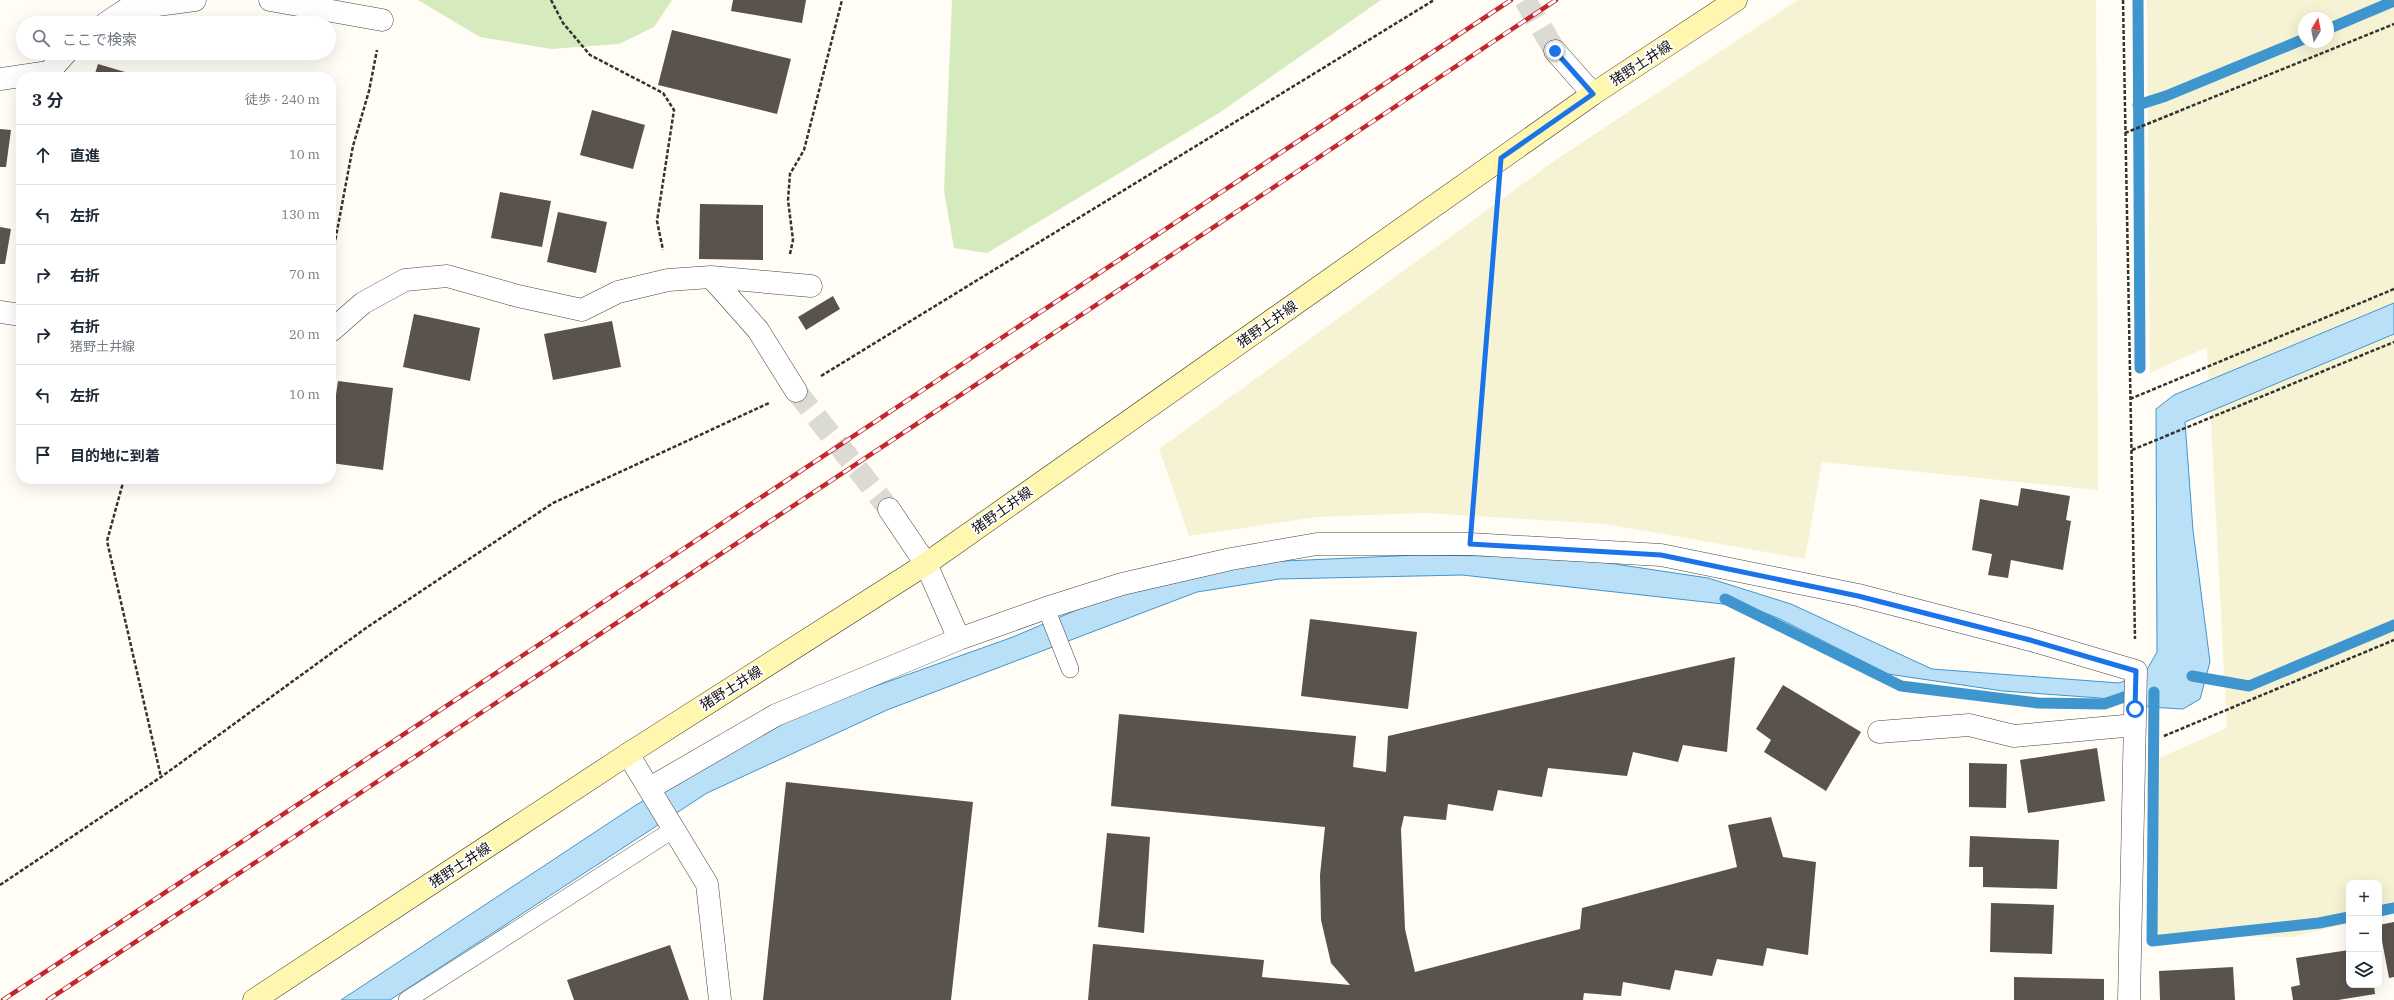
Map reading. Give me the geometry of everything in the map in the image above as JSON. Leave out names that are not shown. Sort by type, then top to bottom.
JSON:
[{"type":"main road","name":"猪野土井線","points":[[254,1000],[628,754],[926,564],[1501,158],[1593,94],[1736,0]]},
{"type":"street","points":[[116,16],[127,9],[195,0]]},
{"type":"street","points":[[270,0],[382,20]]},
{"type":"street","points":[[1555,51],[1593,94]]},
{"type":"street","points":[[49,72],[60,60]]},
{"type":"street","points":[[0,79],[16,77]]},
{"type":"street","points":[[336,327],[363,303],[405,280],[447,276],[518,296],[582,310],[618,292],[668,280],[711,277],[811,286]]},
{"type":"street","points":[[711,277],[758,330],[796,391]]},
{"type":"street","points":[[0,312],[16,314]]},
{"type":"street","points":[[889,509],[926,564],[959,639]]},
{"type":"street","points":[[650,788],[776,715],[959,639],[1046,608],[1122,584],[1223,560],[1317,544],[1470,544],[1661,555],[1858,596],[2030,640],[2136,671],[2130,1000]]},
{"type":"street","points":[[1879,732],[1969,725],[2014,736],[2135,717]]},
{"type":"street","points":[[628,754],[708,884],[720,1000]]},
{"type":"lane","points":[[1046,608],[1070,669]]},
{"type":"lane","points":[[407,1000],[674,829]]},
{"type":"path","points":[[551,0],[563,23],[590,55],[663,93],[674,110],[657,221],[668,280]]},
{"type":"path","points":[[783,284],[793,240],[788,200],[790,174],[804,150],[842,0]]},
{"type":"path","points":[[0,885],[161,777],[366,628],[553,503],[796,391],[1434,0]]},
{"type":"path","points":[[2123,0],[2136,671]]},
{"type":"path","points":[[336,233],[353,146],[369,91],[382,20]]},
{"type":"path","points":[[2125,133],[2394,24]]},
{"type":"path","points":[[1470,544],[1501,158]]},
{"type":"path","points":[[2130,400],[2394,289]]},
{"type":"path","points":[[2131,450],[2394,342]]},
{"type":"path","points":[[123,484],[107,541],[161,777]]},
{"type":"path","points":[[2134,748],[2394,640]]},
{"type":"shaded area","points":[[1798,0],[2096,0],[2098,490],[1822,462],[1805,559],[1606,524],[1425,513],[1317,517],[1189,536],[1159,449],[1557,159]]},
{"type":"shaded area","points":[[2147,0],[2394,0],[2394,912],[2382,915],[2382,880],[2346,880],[2346,924],[2292,937],[2157,936],[2150,762],[2227,728],[2207,347],[2150,373]]},
{"type":"green space","points":[[418,0],[672,0],[654,27],[619,44],[551,49],[480,37]]},
{"type":"green space","points":[[952,0],[1381,0],[1219,113],[987,253],[954,248],[944,191]]},
{"type":"water","points":[[2394,303],[2394,334],[2185,422],[2193,530],[2210,662],[2200,699],[2183,709],[2149,707],[2100,698],[2003,691],[1888,674],[1780,619],[1750,607],[1462,575],[1279,579],[1197,592],[887,710],[707,793],[390,1000],[341,1000],[636,805],[765,729],[814,708],[1013,637],[1100,600],[1263,562],[1417,555],[1568,557],[1708,578],[1791,604],[1932,669],[2119,683],[2145,673],[2157,652],[2156,409],[2174,395]]},
{"type":"building","points":[[733,0],[806,0],[802,23],[731,11]]},
{"type":"building","points":[[672,30],[791,59],[777,114],[658,85]]},
{"type":"building","points":[[98,64],[125,72],[96,72]]},
{"type":"building","points":[[592,110],[645,125],[633,169],[580,155]]},
{"type":"building","points":[[0,129],[11,130],[6,167],[0,167]]},
{"type":"building","points":[[500,192],[551,201],[542,247],[491,238]]},
{"type":"building","points":[[700,204],[763,205],[763,260],[699,259]]},
{"type":"building","points":[[558,212],[607,222],[596,273],[547,262]]},
{"type":"building","points":[[0,227],[11,229],[5,264],[0,264]]},
{"type":"building","points":[[833,296],[840,309],[806,330],[798,317]]},
{"type":"building","points":[[414,314],[480,328],[470,381],[403,367]]},
{"type":"building","points":[[612,321],[621,367],[553,380],[544,334]]},
{"type":"building","points":[[338,381],[393,388],[383,470],[336,464],[336,395]]},
{"type":"building","points":[[2021,488],[2070,496],[2066,520],[2071,521],[2063,570],[2011,560],[2008,578],[1988,575],[1992,554],[1972,550],[1980,499],[2018,506]]},
{"type":"building","points":[[1310,619],[1417,632],[1408,709],[1301,696]]},
{"type":"building","points":[[1735,657],[1727,752],[1683,745],[1678,762],[1633,752],[1627,776],[1548,768],[1542,797],[1498,790],[1493,811],[1448,804],[1446,820],[1404,816],[1401,829],[1405,929],[1415,972],[1580,929],[1582,908],[1737,867],[1728,825],[1771,817],[1783,857],[1816,862],[1808,955],[1767,948],[1763,966],[1717,959],[1712,976],[1675,970],[1670,990],[1623,982],[1621,996],[1584,993],[1583,1000],[1088,1000],[1093,944],[1264,960],[1262,977],[1350,985],[1331,963],[1321,920],[1320,875],[1325,827],[1111,806],[1119,714],[1356,736],[1353,767],[1386,772],[1388,736]]},
{"type":"building","points":[[1783,685],[1861,732],[1826,791],[1764,752],[1771,740],[1756,729]]},
{"type":"building","points":[[2097,748],[2105,801],[2028,813],[2020,760]]},
{"type":"building","points":[[1969,763],[2007,764],[2006,808],[1969,807]]},
{"type":"building","points":[[786,782],[973,802],[951,1000],[763,1000]]},
{"type":"building","points":[[1107,833],[1150,837],[1144,933],[1098,927]]},
{"type":"building","points":[[1970,836],[2059,840],[2057,889],[1983,887],[1983,867],[1969,867]]},
{"type":"building","points":[[1991,903],[2054,905],[2052,954],[1990,952]]},
{"type":"building","points":[[2394,922],[2394,977],[2389,978],[2382,941],[2382,924]]},
{"type":"building","points":[[670,945],[689,1000],[574,1000],[567,980]]},
{"type":"building","points":[[2346,950],[2346,988],[2374,988],[2375,994],[2338,1000],[2293,1000],[2291,987],[2300,985],[2296,958]]},
{"type":"building","points":[[2233,967],[2235,1000],[2160,1000],[2159,971]]},
{"type":"building","points":[[2014,977],[2104,979],[2104,1000],[2014,1000]]},
{"type":"waterway","points":[[2138,0],[2140,368]]},
{"type":"waterway","points":[[2334,26],[2394,1]]},
{"type":"waterway","points":[[2138,105],[2166,96],[2298,41]]},
{"type":"waterway","points":[[1725,599],[1901,686],[2038,703],[2104,704],[2127,696]]},
{"type":"waterway","points":[[2192,676],[2249,686],[2394,625]]},
{"type":"waterway","points":[[2154,692],[2152,941],[2319,923],[2346,918]]},
{"type":"waterway","points":[[2382,910],[2394,908]]},
{"type":"tunnel","points":[[1525,0],[1555,51]]},
{"type":"tunnel","points":[[796,391],[889,509]]},
{"type":"railway","points":[[3,1000],[1511,0]]},
{"type":"railway","points":[[48,1000],[1556,0]]},
{"type":"route","points":[[1555,51],[1593,94],[1501,158],[1470,544],[1661,555],[1858,596],[2030,640],[2136,671],[2135,709]]}]
